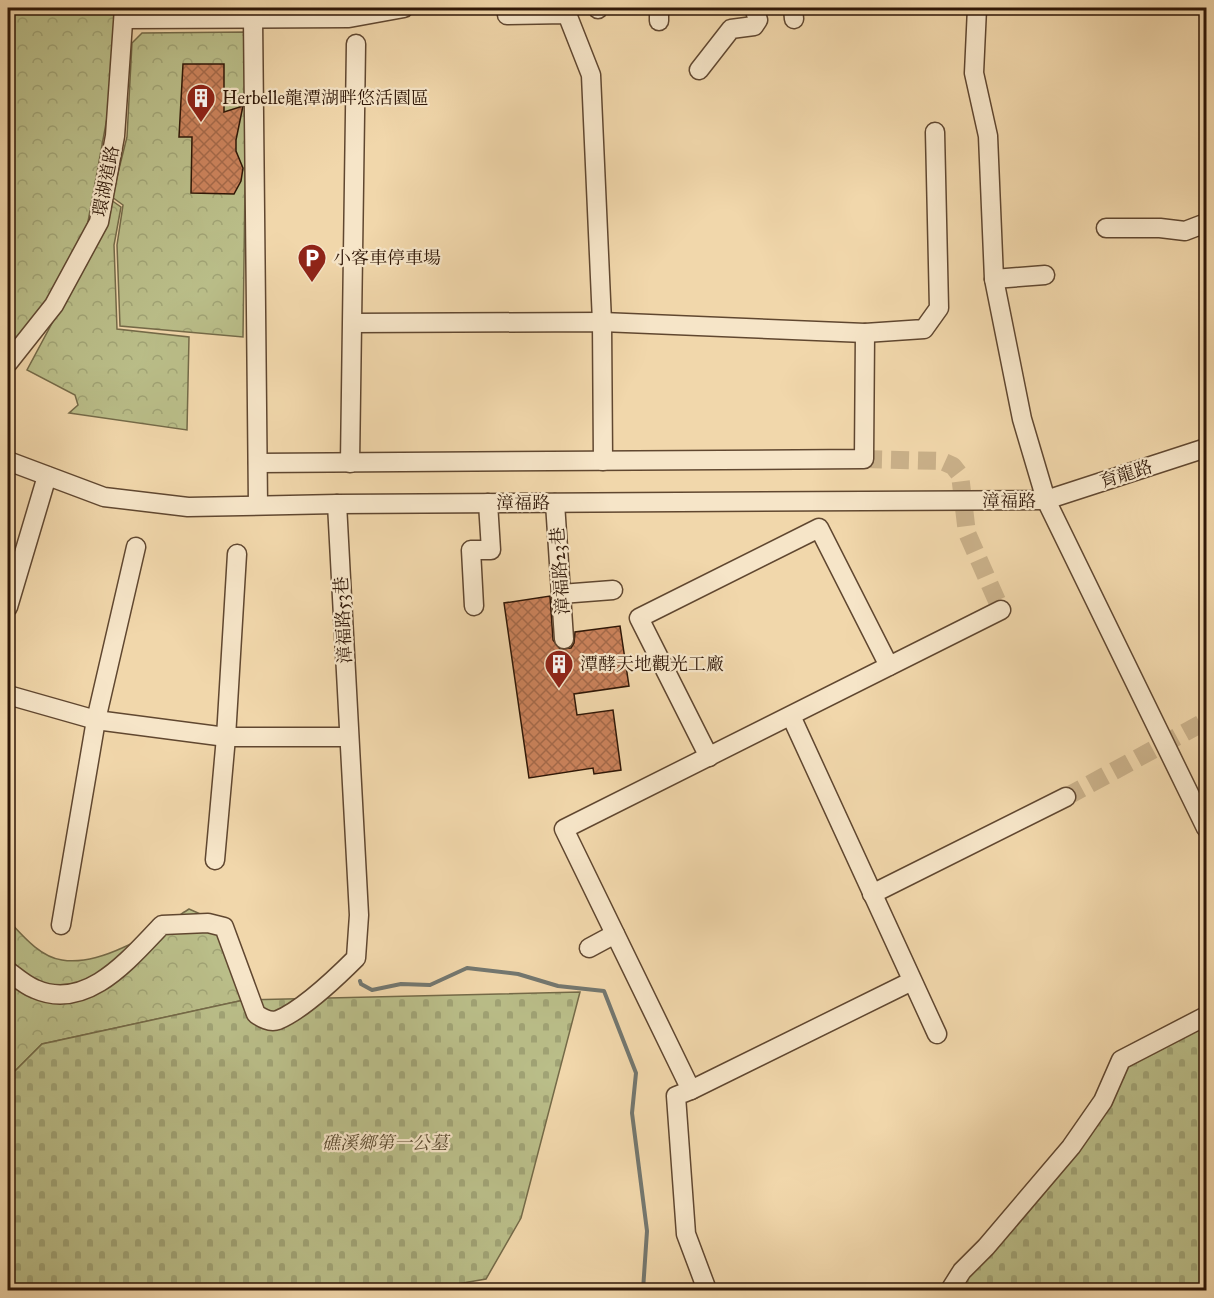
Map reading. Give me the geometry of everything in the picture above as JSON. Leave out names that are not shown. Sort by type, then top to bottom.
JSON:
[{"type":"street","points":[[124,14],[349,18],[404,8]]},
{"type":"street","points":[[699,70],[732,29],[754,26],[758,21],[754,8]]},
{"type":"street","name":"漳福路","points":[[977,8],[974,73],[988,136],[994,279],[1022,419],[1046,501],[1206,828]]},
{"type":"street","name":"環湖道路","points":[[8,363],[54,305],[99,222],[115,136],[124,14]]},
{"type":"street","points":[[507,15],[567,14],[591,75],[602,322],[603,461]]},
{"type":"street","points":[[253,18],[258,505]]},
{"type":"street","points":[[350,463],[356,44]]},
{"type":"street","points":[[353,323],[602,322],[865,333],[924,329],[939,308],[935,132]]},
{"type":"street","points":[[1106,228],[1160,228],[1185,231],[1206,223]]},
{"type":"street","points":[[994,279],[1045,275]]},
{"type":"street","points":[[258,464],[864,459],[865,333]]},
{"type":"street","name":"育龍路","points":[[1046,501],[1206,448]]},
{"type":"street","name":"漳福路","points":[[8,461],[104,496],[188,507],[337,504],[1046,501]]},
{"type":"street","points":[[8,607],[47,476]]},
{"type":"street","points":[[474,606],[471,550],[491,550],[488,503]]},
{"type":"street","name":"漳福路23巷","points":[[555,503],[564,639]]},
{"type":"street","name":"漳福路53巷","points":[[8,971],[36,990],[73,995],[115,973],[162,925],[208,923],[224,927],[256,1014],[264,1019],[276,1021],[294,1010],[356,958],[359,915],[337,504]]},
{"type":"street","points":[[709,757],[639,618],[819,528],[889,666]]},
{"type":"street","points":[[62,925],[96,720],[136,547]]},
{"type":"street","points":[[215,860],[226,737],[237,554]]},
{"type":"street","points":[[561,594],[613,590]]},
{"type":"street","points":[[691,1090],[564,829],[1001,610]]},
{"type":"street","points":[[8,695],[96,720],[226,737],[349,737]]},
{"type":"street","points":[[790,716],[937,1034]]},
{"type":"street","points":[[872,894],[1066,797]]},
{"type":"street","points":[[589,948],[615,934]]},
{"type":"street","points":[[707,1290],[686,1234],[676,1096],[912,981]]},
{"type":"street","points":[[950,1290],[963,1271],[1071,1147],[1103,1101],[1121,1060],[1206,1016]]},
{"type":"green space","points":[[8,8],[116,8],[118,19],[107,118],[85,238],[51,301],[8,358]]},
{"type":"green space","points":[[247,32],[243,337],[120,326],[117,245],[123,205],[112,197],[127,137],[132,43],[142,33]]},
{"type":"green space","points":[[111,200],[121,207],[114,245],[117,329],[189,337],[187,430],[69,413],[78,405],[75,395],[27,370],[103,228]]},
{"type":"green space","points":[[189,909],[223,924],[244,1000],[42,1044],[8,1078],[8,920],[32,945],[46,955],[62,960],[78,961],[94,958],[128,945]]},
{"type":"green space","name":"礁溪鄉第一公墓","points":[[580,992],[521,1218],[486,1279],[422,1290],[8,1290],[8,1078],[42,1044],[244,1000]]},
{"type":"green space","points":[[1206,1024],[1206,1290],[940,1290],[1124,1069]]},
{"type":"building","name":"Herbelle龍潭湖畔悠活園區","points":[[183,64],[224,64],[224,112],[243,106],[236,151],[243,168],[241,181],[234,194],[191,193],[192,137],[179,137]]},
{"type":"building","name":"潭酵天地觀光工廠","points":[[550,596],[553,640],[560,649],[571,648],[575,632],[620,626],[629,686],[574,694],[577,715],[613,710],[621,770],[594,774],[593,768],[529,778],[504,603]]},
{"type":"waterway","points":[[360,981],[372,990],[401,984],[430,985],[467,968],[518,974],[558,986],[604,991],[636,1073],[632,1113],[647,1231],[643,1290]]},
{"type":"tunnel","points":[[864,459],[942,461],[953,466],[960,475],[967,533],[1001,610]]},
{"type":"tunnel","points":[[1066,797],[1206,721]]},
{"type":"place","name":"Herbelle龍潭湖畔悠活園區","points":[[201,124]]},
{"type":"place","name":"小客車停車場","points":[[312,284]]},
{"type":"place","name":"潭酵天地觀光工廠","points":[[559,690]]}]
